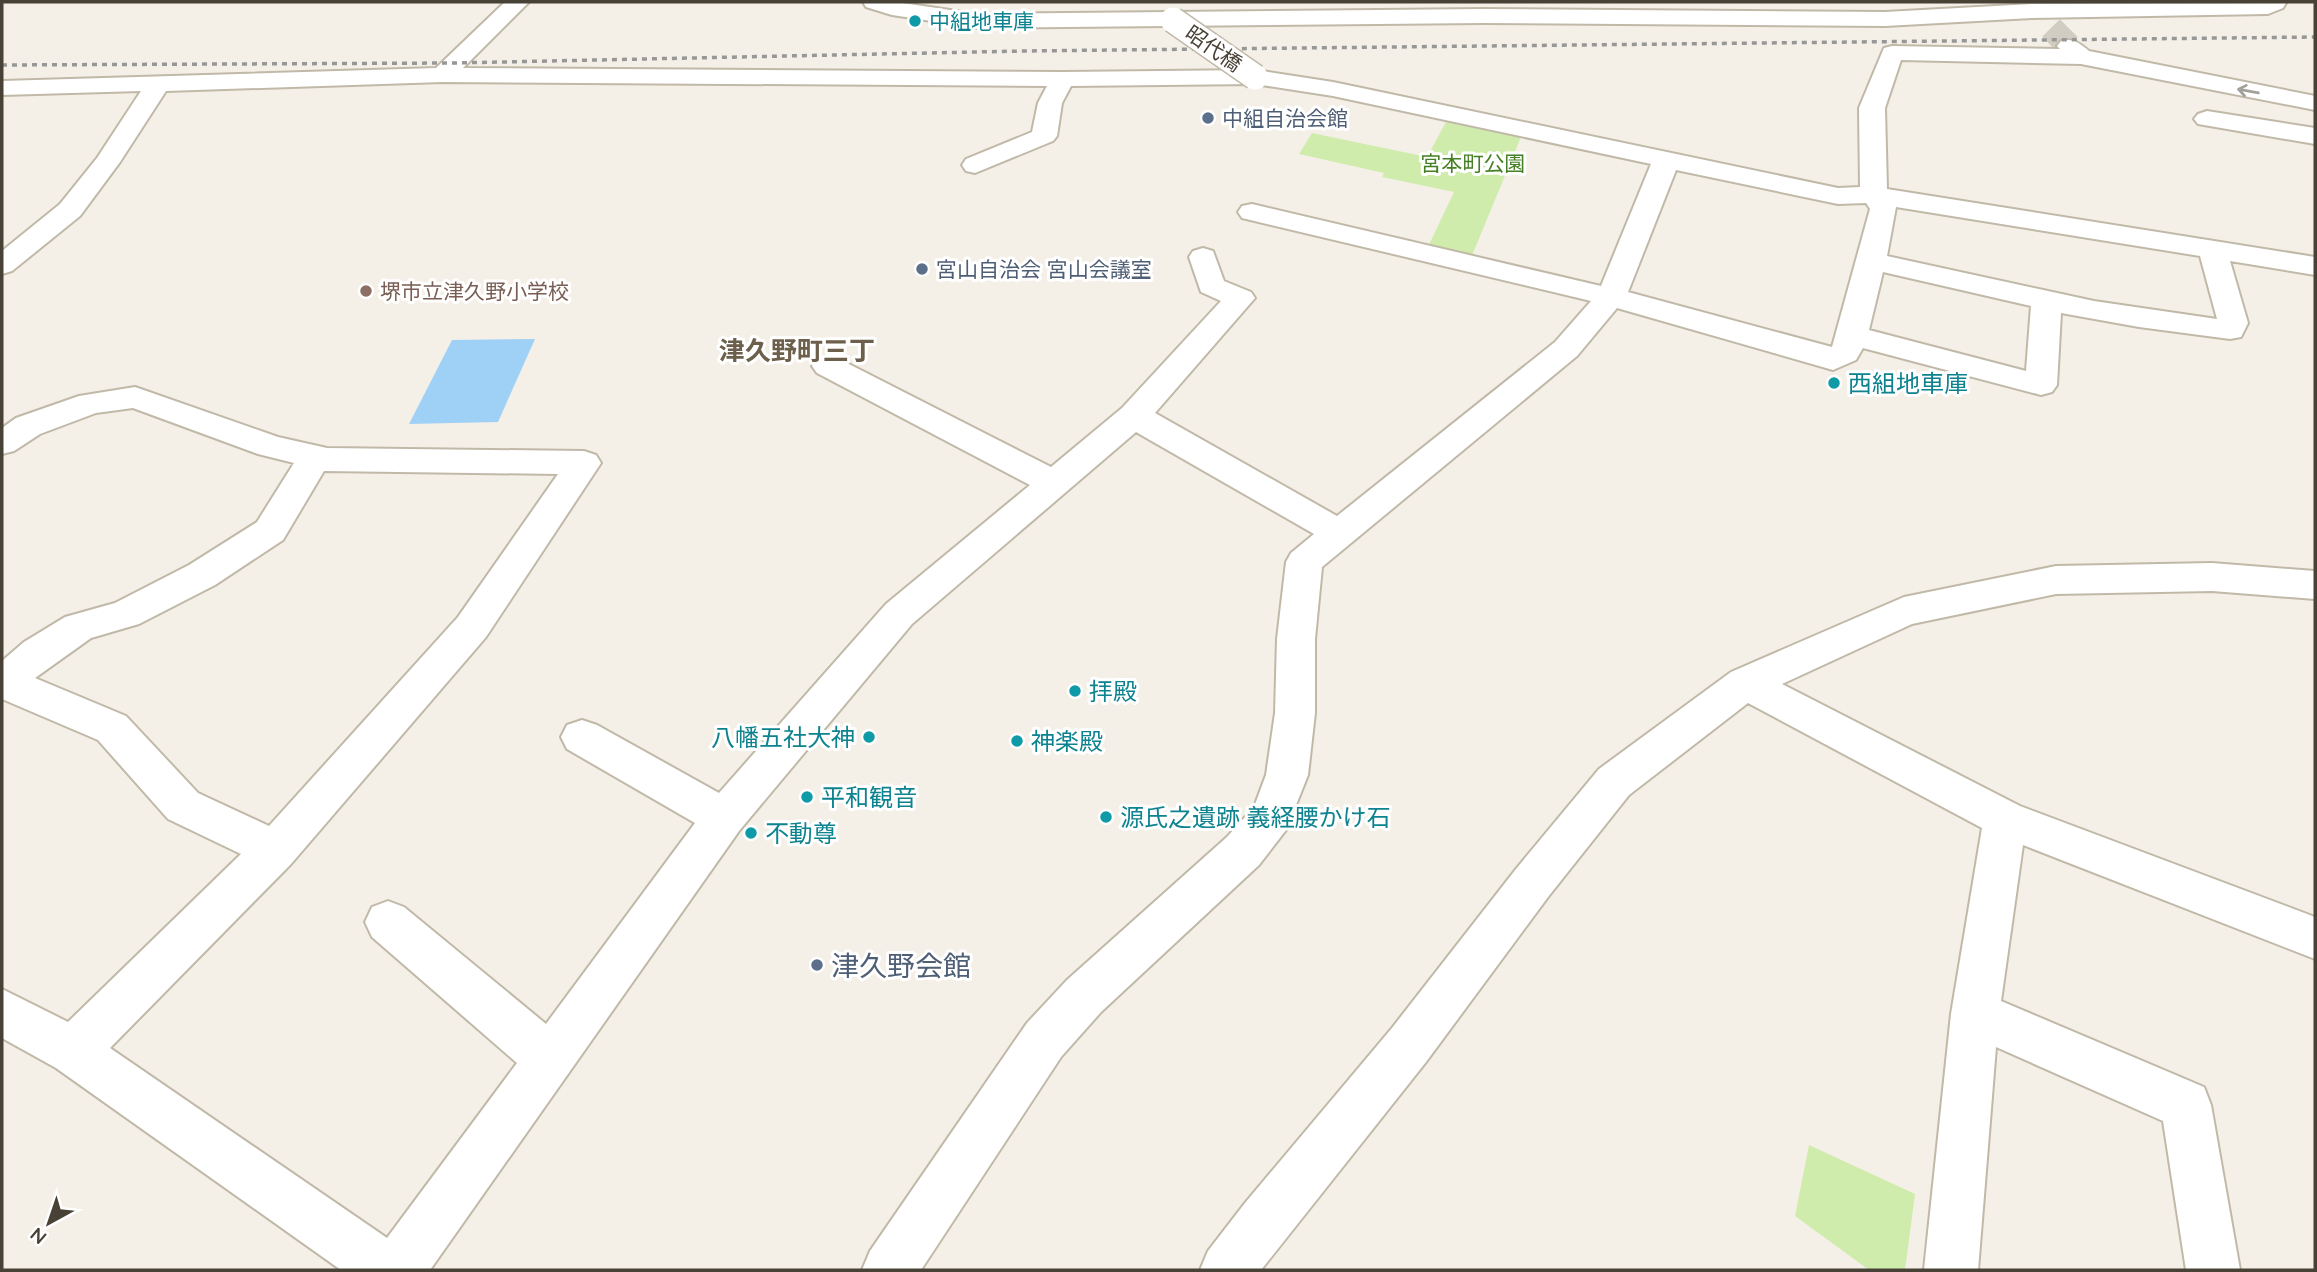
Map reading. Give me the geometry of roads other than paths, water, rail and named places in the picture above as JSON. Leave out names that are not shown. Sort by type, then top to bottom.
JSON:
[{"type":"street","points":[[443,75],[519,2]]},
{"type":"street","points":[[874,2],[892,8],[977,21],[1175,11],[2032,11],[2268,7],[2275,3],[2273,2]]},
{"type":"street","name":"昭代橋","points":[[1175,11],[1255,77]]},
{"type":"street","points":[[2032,11],[2051,28]]},
{"type":"street","points":[[1252,212],[1611,297],[1833,360],[1845,353],[1852,335],[1884,209],[1874,195],[1872,108],[1892,53],[2075,51],[2315,103]]},
{"type":"street","points":[[2,88],[443,75],[1063,79],[1255,77],[1333,89],[1838,196],[1874,195],[2213,251],[2315,265]]},
{"type":"street","points":[[975,165],[1044,136],[1050,103],[1063,79]]},
{"type":"street","points":[[2,265],[70,210],[107,162],[159,82]]},
{"type":"street","points":[[2207,119],[2315,136]]},
{"type":"street","points":[[889,1270],[1044,1040],[1084,996],[1243,850],[1271,817],[1287,775],[1295,713],[1296,639],[1304,562],[1566,349],[1611,297],[1667,158]]},
{"type":"street","points":[[1871,261],[2046,302],[2182,326],[2230,330],[2232,323],[2213,251]]},
{"type":"street","points":[[397,1270],[724,818],[899,614],[1134,416],[1240,298],[1212,286],[1203,257]]},
{"type":"street","points":[[1852,335],[2041,385],[2046,302]]},
{"type":"street","points":[[828,366],[1054,483]]},
{"type":"street","points":[[11,431],[91,403],[135,397],[270,446],[327,460],[584,463],[472,627],[275,850],[73,1051]]},
{"type":"street","points":[[1134,416],[1338,532]]},
{"type":"street","points":[[275,850],[183,806],[112,728],[2,682],[38,653],[79,627],[126,614],[202,575],[270,531],[315,457]]},
{"type":"street","points":[[1227,1270],[1409,1045],[1532,883],[1614,782],[1745,683],[1904,611],[2056,580],[2212,577],[2315,584]]},
{"type":"street","points":[[1745,683],[2005,819],[2315,939]]},
{"type":"street","points":[[582,737],[724,818]]},
{"type":"street","points":[[1951,1270],[1975,1014],[2005,819]]},
{"type":"street","points":[[388,922],[549,1058]]},
{"type":"street","points":[[2,1012],[73,1051],[387,1270]]},
{"type":"street","points":[[1975,1014],[2186,1105],[2213,1270]]},
{"type":"water","points":[[535,339],[498,422],[409,424],[452,340]]},
{"type":"tunnel","points":[[2051,28],[2069,46]]},
{"type":"railway","points":[[2,65],[454,63],[1023,51],[2315,37]]},
{"type":"place","name":"中組地車庫","points":[[915,21]]},
{"type":"place","name":"中組自治会館","points":[[1208,118]]},
{"type":"place","name":"宮山自治会 宮山会議室","points":[[922,269]]},
{"type":"place","name":"堺市立津久野小学校","points":[[366,291]]},
{"type":"place","name":"西組地車庫","points":[[1834,383]]},
{"type":"place","name":"拝殿","points":[[1075,691]]},
{"type":"place","name":"八幡五社大神","points":[[869,737]]},
{"type":"place","name":"神楽殿","points":[[1017,741]]},
{"type":"place","name":"平和観音","points":[[807,797]]},
{"type":"place","name":"源氏之遺跡 義経腰かけ石","points":[[1106,817]]},
{"type":"place","name":"不動尊","points":[[751,833]]},
{"type":"place","name":"津久野会館","points":[[817,965]]},
{"type":"district","name":"津久野町三丁","points":[[797,350]]},
{"type":"park label","name":"宮本町公園","points":[[1473,163]]}]
